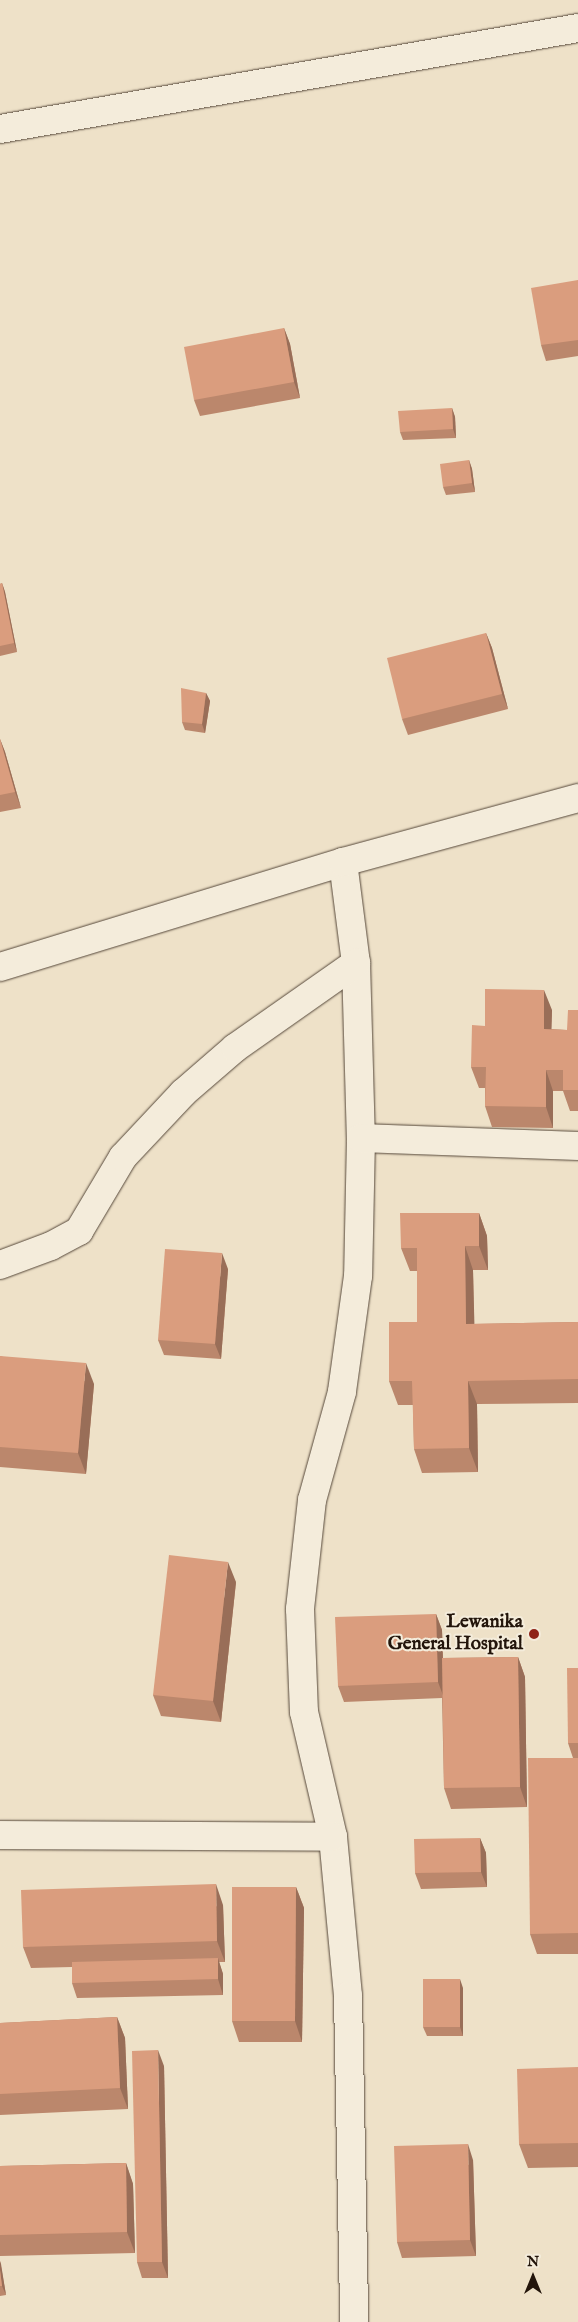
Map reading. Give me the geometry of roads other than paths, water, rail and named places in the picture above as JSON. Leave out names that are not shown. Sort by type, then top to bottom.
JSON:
[{"type":"street","points":[[0,129],[578,28]]},
{"type":"street","points":[[0,966],[343,862],[578,798]]},
{"type":"street","points":[[343,862],[356,963],[361,1138],[358,1276],[342,1392],[312,1500],[300,1610],[304,1712],[333,1836],[348,1996],[354,2322]]},
{"type":"street","points":[[0,1265],[51,1246],[79,1231],[123,1157],[183,1093],[235,1048],[356,963]]},
{"type":"street","points":[[361,1138],[578,1146]]},
{"type":"street","points":[[0,1835],[333,1836]]},
{"type":"place","name":"Lewanika General Hospital","points":[[534,1634]]}]
